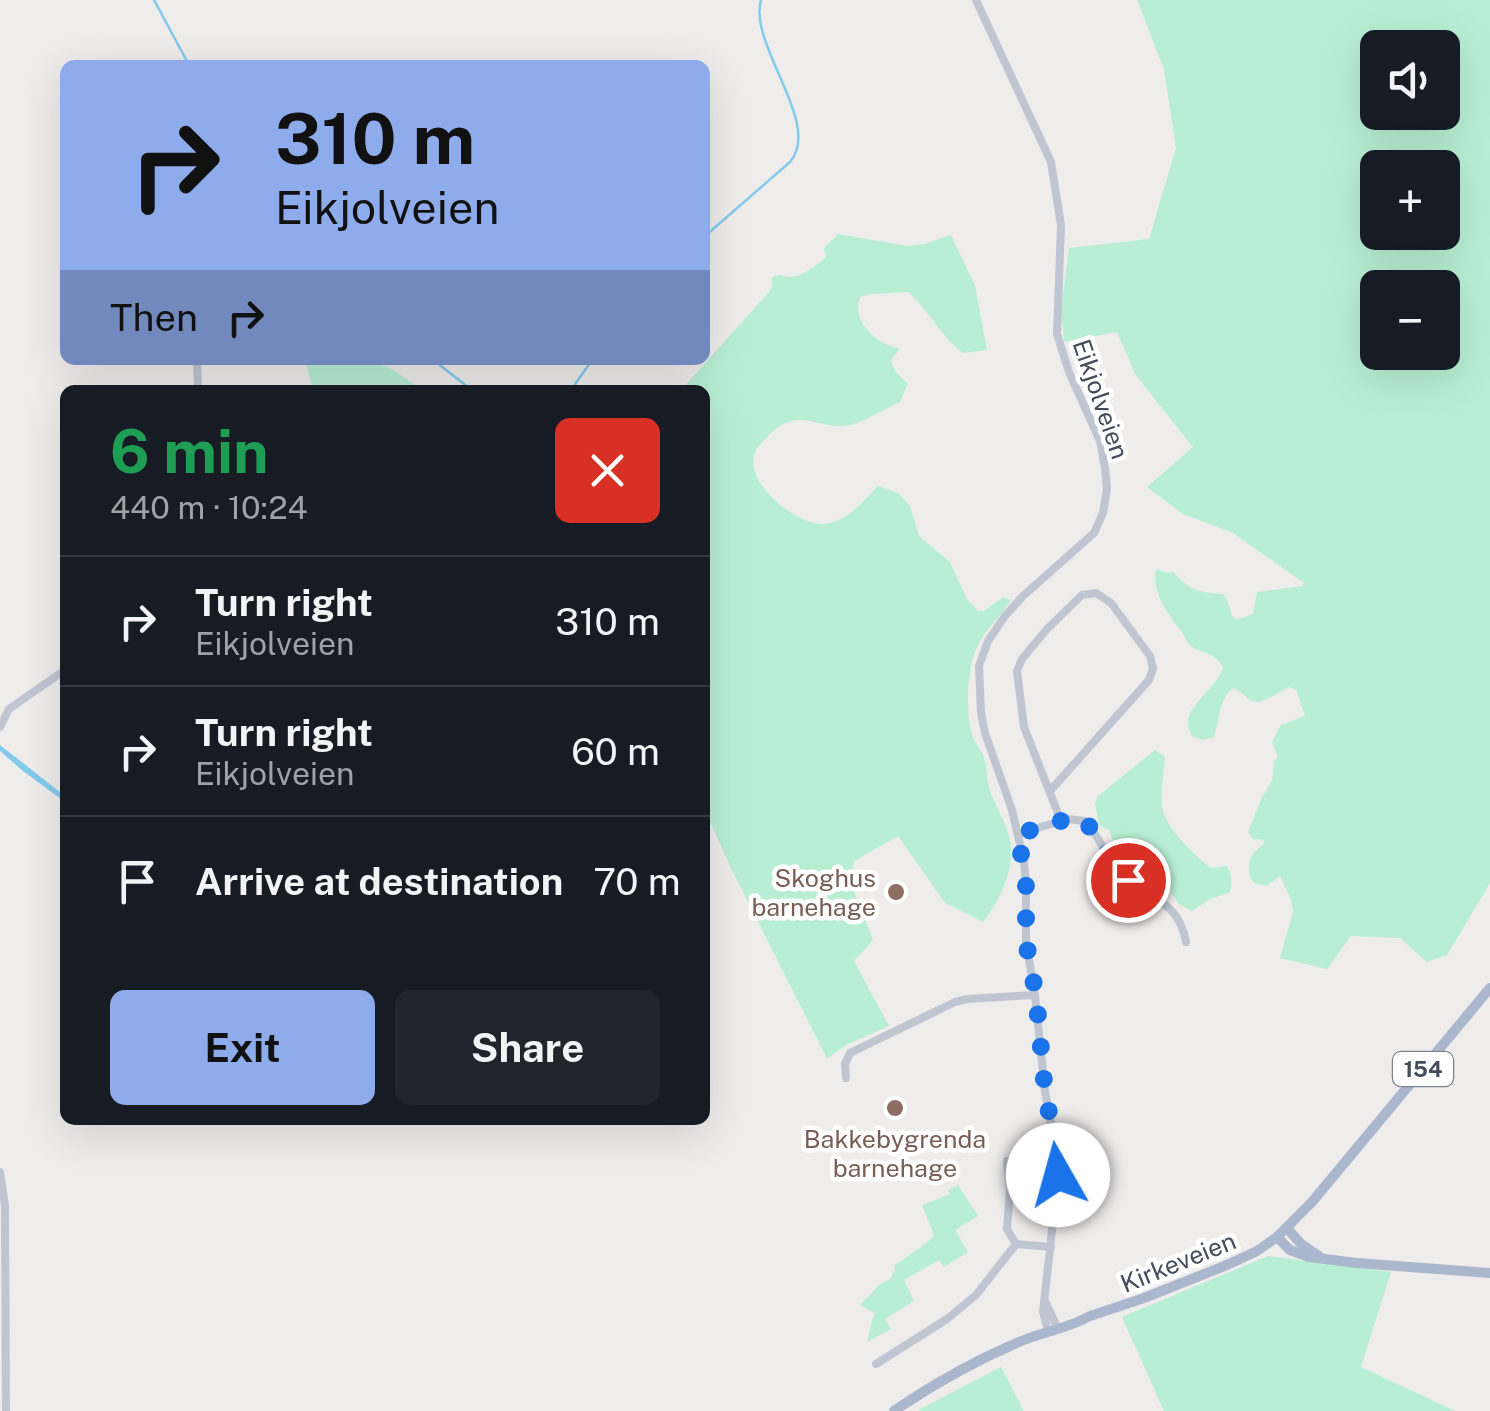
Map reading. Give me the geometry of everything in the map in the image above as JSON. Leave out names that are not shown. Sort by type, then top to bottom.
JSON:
[{"type":"main road","name":"154","points":[[1277,1237],[1346,1162],[1490,988]]},
{"type":"main road","points":[[1287,1228],[1320,1258]]},
{"type":"main road","points":[[1277,1237],[1296,1252],[1320,1258],[1490,1274]]},
{"type":"main road","name":"Kirkeveien","points":[[894,1411],[965,1368],[1054,1329],[1227,1265],[1277,1237]]},
{"type":"street","name":"Eikjolveien","points":[[976,0],[1051,162],[1061,225],[1057,334],[1069,372],[1092,418],[1106,468],[1103,514],[1094,533],[1023,596],[996,627],[981,655],[979,675],[985,733],[1018,834],[1026,886],[1026,942],[1058,1175],[1043,1312],[1054,1329]]},
{"type":"street","points":[[1050,791],[1149,680],[1154,669],[1150,656],[1110,602],[1096,593],[1082,596],[1073,604],[1018,666],[1024,727],[1061,821]]},
{"type":"street","points":[[0,727],[9,710],[60,674]]},
{"type":"street","points":[[1018,834],[1073,818],[1088,823],[1121,873],[1174,912],[1186,942]]},
{"type":"street","points":[[846,1078],[844,1064],[850,1053],[944,1006],[967,998],[1036,995]]},
{"type":"street","points":[[1007,1161],[1007,1229],[1016,1244]]},
{"type":"street","points":[[0,1172],[4,1192],[6,1411]]},
{"type":"street","points":[[1016,1244],[1051,1247]]},
{"type":"street","points":[[876,1364],[947,1319],[976,1295],[1016,1244]]},
{"type":"green space","points":[[1137,0],[1490,0],[1490,883],[1447,955],[1427,962],[1400,938],[1351,936],[1327,969],[1280,958],[1293,912],[1291,900],[1280,876],[1266,886],[1254,883],[1250,862],[1264,840],[1253,839],[1248,832],[1272,781],[1278,757],[1272,742],[1281,725],[1305,716],[1296,690],[1289,687],[1256,702],[1233,688],[1222,704],[1214,737],[1202,740],[1192,736],[1188,726],[1192,709],[1223,667],[1187,642],[1162,604],[1155,572],[1173,572],[1195,589],[1223,594],[1236,620],[1253,614],[1257,592],[1304,583],[1233,533],[1183,514],[1147,487],[1193,447],[1135,374],[1117,332],[1064,342],[1061,308],[1069,248],[1149,239],[1176,148],[1164,69]]},
{"type":"green space","points":[[838,234],[908,246],[951,235],[975,286],[987,350],[963,353],[908,292],[860,297],[859,315],[867,330],[899,350],[891,360],[895,371],[908,384],[900,402],[850,425],[800,420],[780,426],[755,452],[756,476],[785,509],[821,524],[846,516],[878,486],[898,493],[910,506],[919,536],[950,562],[967,599],[978,611],[1003,597],[1011,600],[976,650],[968,696],[972,735],[983,755],[989,788],[1011,847],[1009,870],[1001,892],[983,922],[945,903],[898,836],[854,861],[850,881],[873,940],[854,961],[889,1026],[846,1045],[827,1059],[710,823],[710,385],[685,385],[703,365],[710,365],[710,358],[769,292],[772,277],[796,276],[811,269],[826,256],[824,248]]},
{"type":"green space","points":[[306,365],[381,365],[416,385],[312,385]]},
{"type":"green space","points":[[1155,750],[1165,757],[1162,800],[1168,823],[1204,863],[1211,868],[1226,866],[1231,875],[1229,893],[1192,911],[1179,904],[1166,885],[1145,875],[1126,859],[1123,845],[1099,825],[1095,804],[1098,796]]},
{"type":"green space","points":[[958,1185],[978,1216],[955,1230],[968,1252],[944,1267],[939,1260],[904,1280],[914,1301],[885,1319],[891,1329],[867,1342],[874,1313],[860,1305],[890,1279],[894,1266],[934,1235],[922,1205],[950,1194],[948,1190]]},
{"type":"green space","points":[[1268,1256],[1391,1272],[1361,1367],[1455,1411],[1164,1411],[1122,1317]]},
{"type":"green space","points":[[1001,1367],[1024,1411],[918,1411],[918,1410]]},
{"type":"water","points":[[0,745],[60,792],[60,798],[23,771],[0,751]]},
{"type":"waterway","points":[[154,0],[186,60]]},
{"type":"waterway","points":[[710,232],[790,162],[798,146],[792,106],[765,39],[761,0]]},
{"type":"waterway","points":[[440,365],[466,385]]},
{"type":"waterway","points":[[574,385],[588,365]]},
{"type":"place","name":"Skoghus barnehage","points":[[896,892]]},
{"type":"place","name":"Bakkebygrenda barnehage","points":[[895,1108]]},
{"type":"route","points":[[1058,1175],[1026,942],[1026,886],[1018,834],[1067,819],[1085,820],[1128,880]]}]
